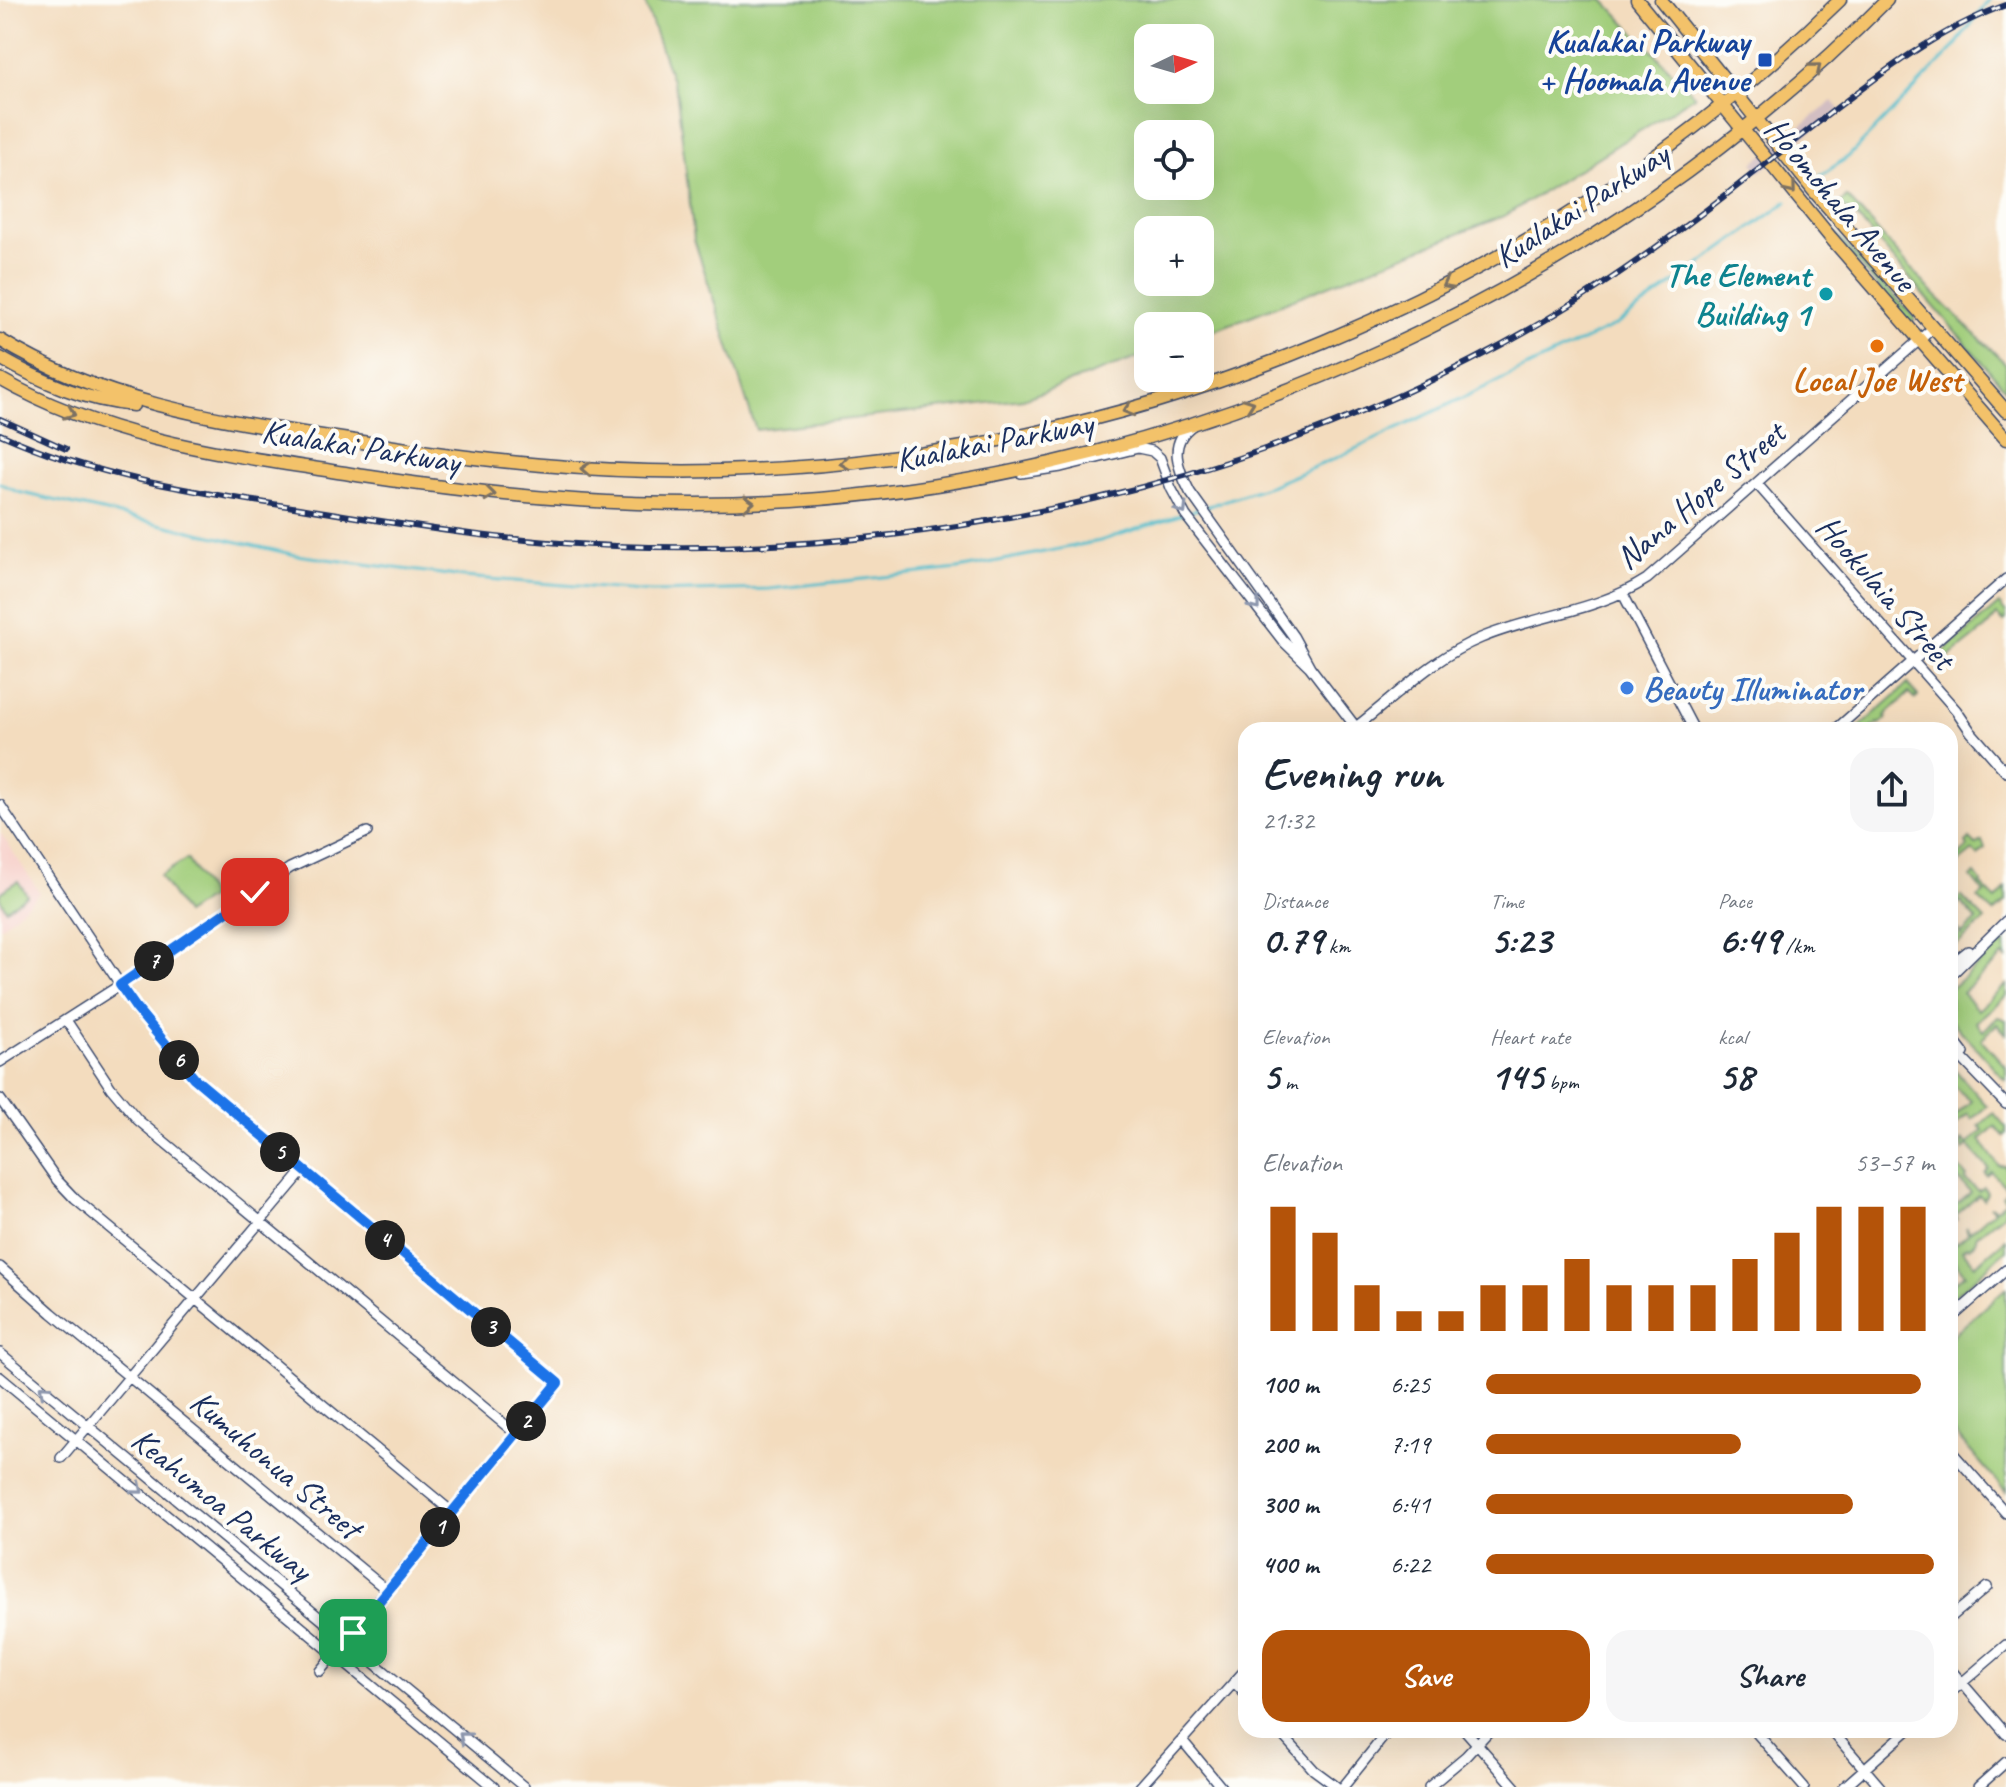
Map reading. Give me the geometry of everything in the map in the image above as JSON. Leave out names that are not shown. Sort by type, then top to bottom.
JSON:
[{"type":"main road","name":"Ho’omohala Avenue","points":[[1637,0],[1831,238],[2006,439]]},
{"type":"main road","name":"Ho’omohala Avenue","points":[[1661,0],[1755,118],[2006,411]]},
{"type":"main road","name":"Kualakai Parkway","points":[[0,340],[48,367],[99,388],[172,410],[462,457],[598,470],[715,471],[808,466],[907,455],[1010,438],[1094,419],[1193,390],[1269,363],[1385,314],[1485,264],[1585,205],[1660,154],[1738,95],[1840,0]]},
{"type":"main road","name":"Kualakai Parkway","points":[[0,379],[84,418],[180,446],[517,497],[650,505],[756,503],[870,494],[1056,461],[1204,419],[1293,388],[1376,353],[1533,273],[1641,204],[1755,118],[1825,60],[1887,0]]},
{"type":"main road","points":[[0,358],[83,396],[172,410]]},
{"type":"street","name":"Nana Hope Street","points":[[1364,722],[1439,661],[1472,642],[1623,594],[1657,571],[1933,328]]},
{"type":"street","points":[[1204,419],[1189,427],[1180,438],[1176,450],[1179,466],[1194,500],[1293,636],[1310,667],[1350,722]]},
{"type":"street","points":[[976,477],[1047,470],[1138,448],[1157,455],[1182,510],[1283,641],[1310,667]]},
{"type":"street","name":"Hookulaia Street","points":[[1757,484],[2006,772]]},
{"type":"street","points":[[1844,722],[2006,579]]},
{"type":"street","points":[[1623,594],[1690,722]]},
{"type":"street","points":[[0,805],[136,1008],[194,1078],[558,1383],[320,1671]]},
{"type":"street","points":[[0,1062],[120,985],[290,868],[367,832]]},
{"type":"street","points":[[1958,959],[2003,924]]},
{"type":"street","points":[[1958,968],[2003,924]]},
{"type":"street","points":[[66,1020],[111,1088],[138,1120],[515,1433]]},
{"type":"street","points":[[1958,1045],[1989,1085]]},
{"type":"street","points":[[1958,1054],[2006,1104]]},
{"type":"street","points":[[0,1099],[57,1180],[75,1199],[452,1512]]},
{"type":"street","points":[[61,1458],[303,1171]]},
{"type":"street","name":"Kumuhonua Street","points":[[0,1267],[388,1591]]},
{"type":"street","points":[[1958,1312],[2006,1270]]},
{"type":"street","name":"Keahumoa Parkway","points":[[0,1353],[524,1787]]},
{"type":"street","name":"Keahumoa Parkway","points":[[0,1377],[494,1787]]},
{"type":"street","points":[[1958,1459],[2006,1513]]},
{"type":"street","points":[[1958,1611],[1987,1587]]},
{"type":"street","points":[[1958,1686],[2006,1645]]},
{"type":"street","points":[[1140,1787],[1238,1678]]},
{"type":"street","points":[[1958,1679],[2006,1734]]},
{"type":"street","points":[[1234,1682],[1238,1686]]},
{"type":"street","points":[[1285,1738],[1314,1770],[1337,1787]]},
{"type":"street","points":[[1343,1787],[1383,1738]]},
{"type":"street","points":[[1472,1738],[1515,1787]]},
{"type":"street","points":[[1429,1787],[1466,1756],[1481,1738]]},
{"type":"street","points":[[1761,1738],[1804,1787]]},
{"type":"street","points":[[1838,1738],[1880,1787]]},
{"type":"street","points":[[1844,1787],[1899,1738]]},
{"type":"street","points":[[1182,1740],[1221,1787]]},
{"type":"street","points":[[1978,1787],[2006,1762]]},
{"type":"shaded area","points":[[1833,101],[1840,109],[1760,172],[1753,163]]},
{"type":"shaded area","points":[[0,832],[40,893],[0,928]]},
{"type":"green space","points":[[644,0],[1604,0],[1695,96],[1506,215],[1214,330],[1214,312],[1134,312],[1134,359],[1023,399],[756,430],[694,239],[677,95]]},
{"type":"green space","points":[[1847,197],[1933,293],[2006,364],[2006,390],[1856,216],[1839,204]]},
{"type":"green space","points":[[1836,234],[1915,320],[1910,324],[1835,237]]},
{"type":"green space","points":[[1999,604],[2006,613],[2004,622],[1997,615],[1986,628],[1942,663],[1937,658]]},
{"type":"green space","points":[[1908,684],[1918,696],[1915,699],[1909,693],[1882,722],[1865,722]]},
{"type":"green space","points":[[1970,839],[1976,845],[1982,841],[1985,849],[1978,856],[1973,851],[1958,863],[1958,856],[1968,847],[1966,843]]},
{"type":"green space","points":[[187,859],[211,897],[185,914],[160,876]]},
{"type":"green space","points":[[1975,874],[1996,900],[2006,888],[2006,902],[1994,913],[1978,898],[1984,893],[1971,877]]},
{"type":"green space","points":[[18,881],[27,895],[6,909],[0,893]]},
{"type":"green space","points":[[1961,896],[1985,920],[1958,944],[1959,931],[1962,934],[1977,920],[1961,902],[1958,904]]},
{"type":"green space","points":[[2005,942],[2006,959],[2003,956],[1962,993],[1978,1010],[2006,985],[2006,996],[1976,1022],[1983,1031],[1998,1017],[2006,1020],[2006,1034],[1997,1024],[1981,1039],[2006,1067],[2006,1081],[1958,1028],[1958,982]]},
{"type":"green space","points":[[1958,1073],[1987,1106],[1972,1119],[1968,1114],[1958,1123],[1958,1113],[1971,1101],[1958,1090]]},
{"type":"green space","points":[[1994,1113],[2006,1127],[2006,1134],[2004,1136],[1995,1126],[1980,1140],[1999,1166],[2006,1166],[2006,1188],[1992,1172],[1987,1176],[1985,1174],[1989,1169],[1968,1146],[1963,1150],[1961,1145],[1962,1140],[1967,1145],[1983,1130],[1979,1126]]},
{"type":"green space","points":[[1958,1167],[1967,1177],[1965,1180],[1979,1191],[1984,1187],[1987,1193],[1984,1199],[1979,1195],[1958,1213],[1958,1204],[1971,1193],[1958,1179]]},
{"type":"green space","points":[[2006,1201],[2005,1213],[1977,1235],[1969,1248],[1967,1246],[1962,1250],[1975,1265],[2006,1239],[2006,1250],[1958,1293],[1958,1280],[1965,1274],[1958,1265],[1958,1242],[1968,1234],[1966,1227],[1970,1232],[1994,1211],[1990,1206],[1996,1209]]},
{"type":"green space","points":[[2006,1288],[2006,1492],[1958,1437],[1958,1331]]},
{"type":"waterway","points":[[1820,176],[1848,157],[1952,50],[1989,0]]},
{"type":"waterway","points":[[1205,507],[1272,485],[1336,458],[1616,325],[1787,202]]},
{"type":"waterway","points":[[0,483],[18,492],[296,555],[464,577],[652,592],[769,589],[958,569],[1100,541],[1198,509]]},
{"type":"railway","points":[[0,434],[80,464],[200,492],[434,529],[579,544],[736,546],[857,539],[976,523],[1095,499],[1211,467],[1325,427],[1436,378],[1542,322],[1673,235],[1897,63],[1949,31],[2006,5]]},
{"type":"railway","points":[[0,419],[66,449]]},
{"type":"place","name":"Kualakai Parkway + Hoomala Avenue","points":[[1765,60]]},
{"type":"place","name":"The Element Building 1","points":[[1826,294]]},
{"type":"place","name":"Local Joe West","points":[[1877,346]]},
{"type":"place","name":"Beauty Illuminator","points":[[1627,688]]},
{"type":"route","points":[[255,892],[120,985],[194,1078],[558,1383],[353,1633]]}]
